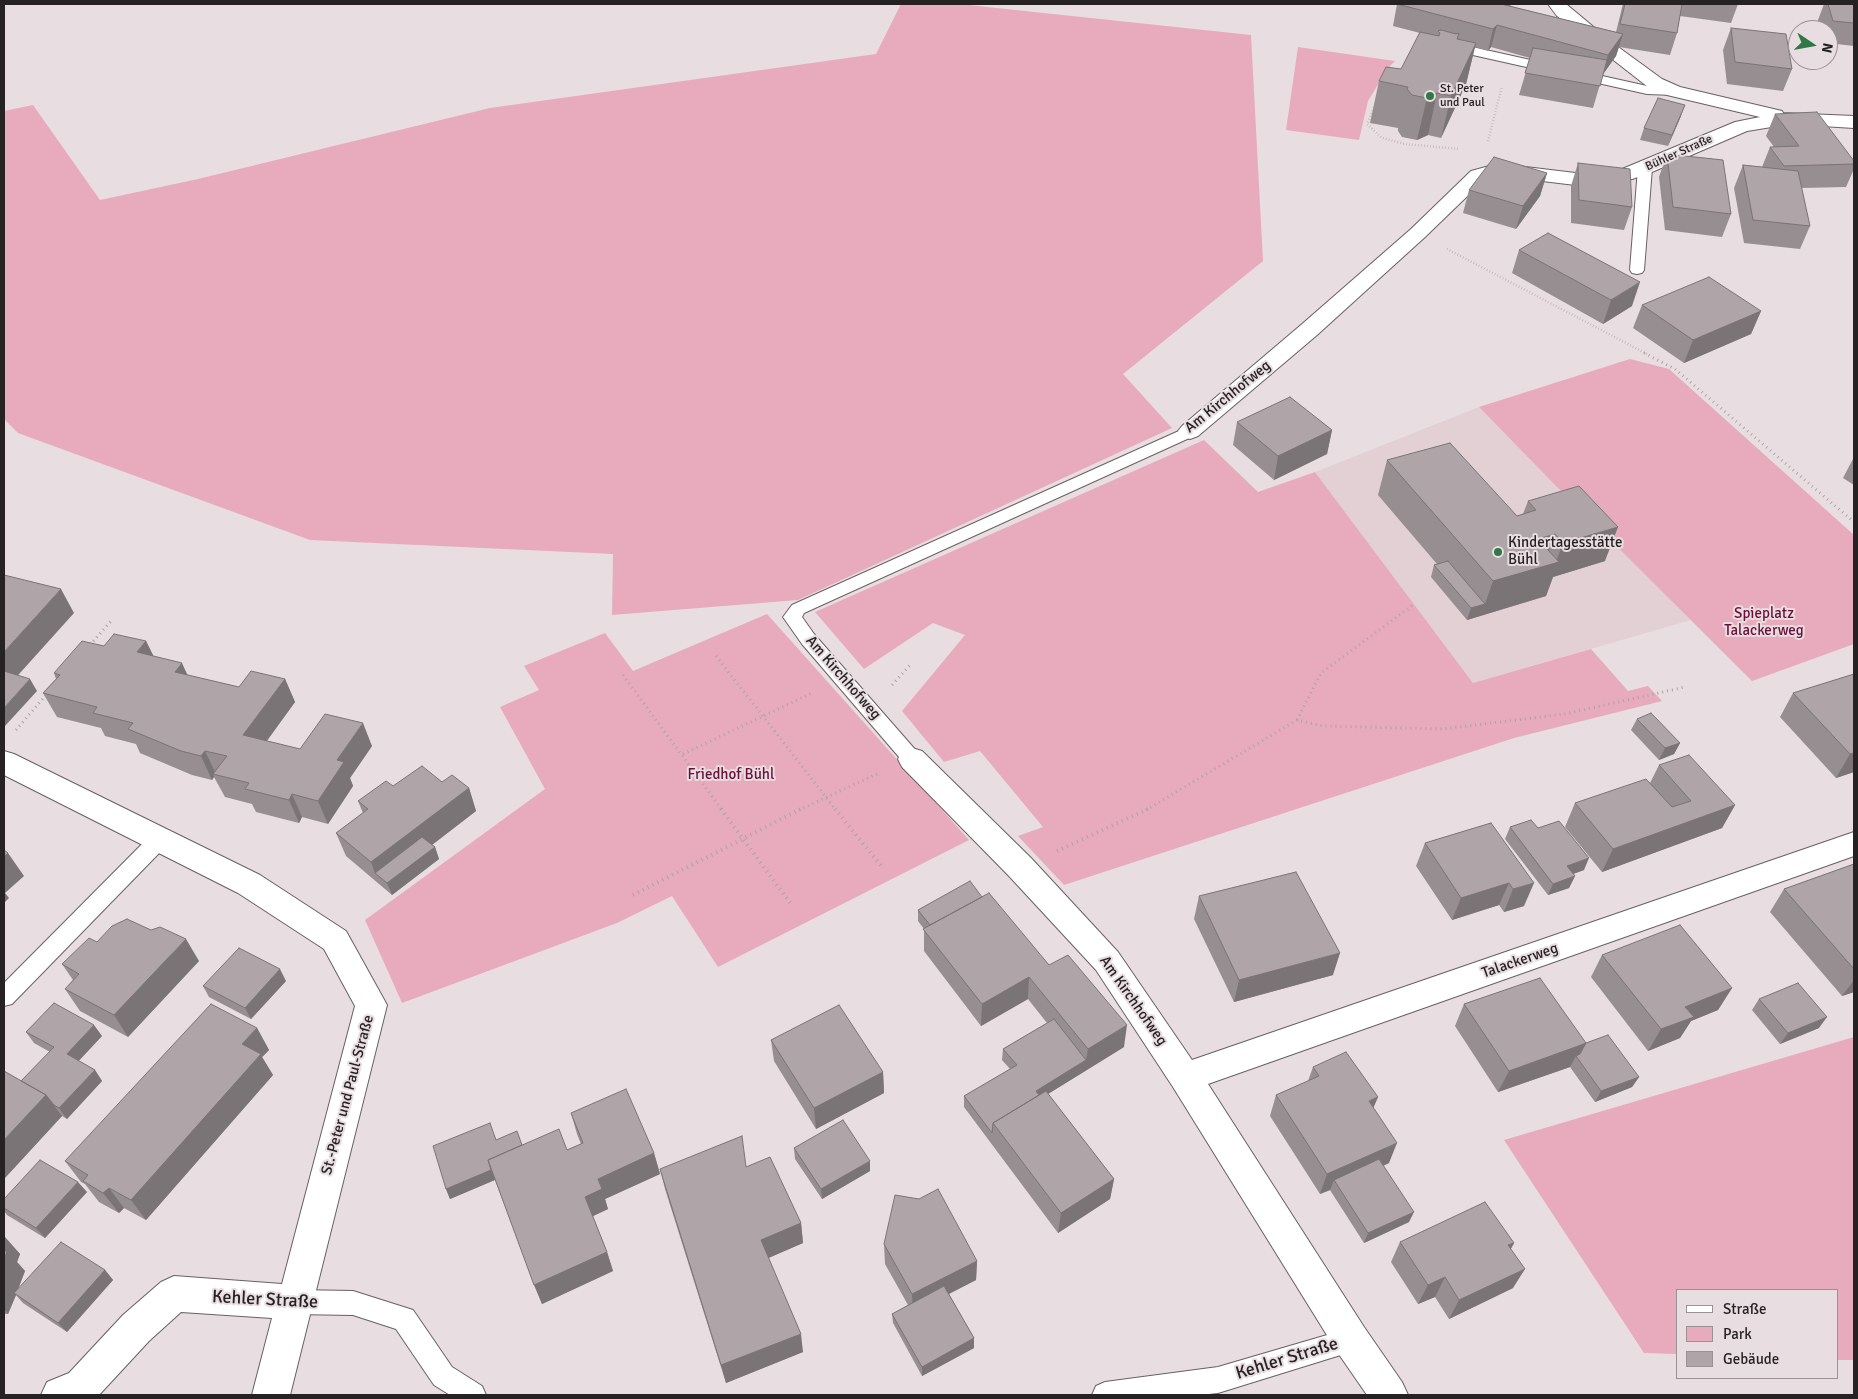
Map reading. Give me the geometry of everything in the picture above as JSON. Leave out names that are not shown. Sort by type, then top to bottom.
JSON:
[{"type":"street","name":"Bühler Straße","points":[[1557,4],[1593,36],[1655,83],[1674,91],[1790,118],[1854,122]]},
{"type":"street","name":"Bühler Straße","points":[[1478,175],[1494,171],[1592,181],[1618,178],[1742,126],[1790,118]]},
{"type":"street","name":"Am Kirchhofweg","points":[[1190,431],[1236,394],[1418,233],[1478,175]]},
{"type":"street","name":"St.-Peter und Paul-Straße","points":[[7,749],[160,839],[249,884],[335,940],[371,1005],[271,1395]]},
{"type":"street","name":"Am Kirchhofweg","points":[[912,759],[1020,867],[1107,961],[1185,1077],[1351,1340],[1389,1395]]},
{"type":"street","name":"Talackerweg","points":[[1185,1077],[1854,844]]},
{"type":"street","name":"Kehler Straße","points":[[60,1395],[82,1386],[136,1328],[174,1294],[294,1302]]},
{"type":"lane","name":"Bühler Straße","points":[[1446,46],[1646,90],[1674,91]]},
{"type":"lane","points":[[1637,270],[1645,168]]},
{"type":"lane","name":"Am Kirchhofweg","points":[[912,759],[808,639],[792,617],[798,609],[1190,431]]},
{"type":"lane","points":[[4,997],[160,839]]},
{"type":"lane","name":"Kehler Straße","points":[[294,1302],[353,1303],[404,1319],[443,1376],[472,1395]]},
{"type":"lane","name":"Kehler Straße","points":[[1105,1395],[1218,1380],[1351,1340]]},
{"type":"path","points":[[1478,175],[1510,59]]},
{"type":"path","points":[[1376,104],[1367,124],[1382,138],[1405,144],[1485,151]]},
{"type":"path","points":[[1418,233],[1675,369],[1854,522]]},
{"type":"path","points":[[1020,867],[1140,814],[1297,720],[1321,673],[1413,605]]},
{"type":"path","points":[[86,650],[111,621]]},
{"type":"path","points":[[716,656],[825,797],[883,868]]},
{"type":"path","points":[[623,675],[683,754],[790,904]]},
{"type":"path","points":[[683,754],[765,717],[842,679]]},
{"type":"path","points":[[1297,720],[1322,726],[1443,729],[1565,714],[1685,687]]},
{"type":"path","points":[[7,749],[48,693]]},
{"type":"path","points":[[633,894],[744,840],[825,797],[912,759]]},
{"type":"shaded area","name":"Kindertagesstätte Bühl","points":[[1479,407],[1691,620],[1473,683],[1315,472]]},
{"type":"green space","points":[[901,4],[959,4],[1251,35],[1263,261],[1123,374],[1172,428],[798,600],[612,615],[613,554],[310,540],[18,433],[4,419],[4,111],[33,105],[100,200],[198,179],[490,108],[876,54]]},
{"type":"green space","points":[[1298,47],[1395,61],[1388,68],[1368,101],[1359,140],[1286,130]]},
{"type":"green space","name":"Spieplatz Talackerweg","points":[[1630,359],[1669,369],[1854,535],[1854,644],[1752,681],[1479,407]]},
{"type":"green space","points":[[1204,440],[1258,492],[1315,472],[1473,683],[1591,649],[1628,691],[1648,686],[1662,701],[1514,738],[1064,885],[1018,836],[1043,827],[980,751],[944,762],[902,711],[965,635],[933,623],[864,669],[815,612]]},
{"type":"green space","name":"Friedhof Bühl","points":[[767,614],[969,840],[718,967],[672,896],[617,923],[402,1003],[365,920],[545,789],[500,707],[539,690],[524,666],[605,633],[633,671]]},
{"type":"green space","points":[[1854,1037],[1854,1360],[1838,1360],[1838,1289],[1676,1289],[1676,1354],[1644,1353],[1504,1140]]},
{"type":"building","points":[[1397,4],[1501,4],[1623,34],[1608,55],[1497,25],[1493,29]]},
{"type":"building","points":[[1625,4],[1682,4],[1677,33],[1620,24]]},
{"type":"building","points":[[1828,4],[1854,4],[1854,23],[1833,20]]},
{"type":"building","points":[[1731,28],[1786,34],[1788,69],[1735,62]]},
{"type":"building","points":[[1438,31],[1459,33],[1457,39],[1476,43],[1451,96],[1437,93],[1427,98],[1412,95],[1407,89],[1408,87],[1379,81],[1386,67],[1401,69],[1420,32],[1439,36],[1440,33]]},
{"type":"building","points":[[1533,48],[1607,60],[1600,86],[1525,73]]},
{"type":"building","points":[[1658,98],[1685,105],[1672,135],[1644,128]]},
{"type":"building","points":[[1817,112],[1854,161],[1854,164],[1784,166],[1770,147],[1799,146],[1775,114]]},
{"type":"building","points":[[1667,154],[1723,160],[1731,214],[1673,207]]},
{"type":"building","points":[[1494,157],[1547,173],[1523,206],[1469,190]]},
{"type":"building","points":[[1578,163],[1630,169],[1632,207],[1579,200]]},
{"type":"building","points":[[1743,165],[1798,171],[1810,226],[1753,220]]},
{"type":"building","points":[[1548,233],[1640,282],[1611,300],[1519,250]]},
{"type":"building","points":[[1709,277],[1761,311],[1693,340],[1642,305]]},
{"type":"building","points":[[1290,397],[1332,430],[1278,456],[1237,422]]},
{"type":"building","points":[[1450,443],[1517,516],[1536,510],[1528,501],[1579,486],[1618,527],[1563,543],[1555,534],[1538,539],[1559,562],[1493,581],[1387,460]]},
{"type":"building","points":[[1448,561],[1485,604],[1471,608],[1434,565]]},
{"type":"building","points":[[4,575],[61,589],[4,652]]},
{"type":"building","points":[[114,634],[146,641],[137,652],[182,663],[175,672],[239,687],[251,671],[285,679],[243,735],[300,749],[325,714],[363,723],[337,760],[344,762],[318,801],[292,794],[289,800],[245,789],[249,783],[213,774],[227,756],[205,751],[201,756],[181,751],[128,729],[133,723],[93,713],[97,707],[43,693],[60,675],[54,673],[82,641],[104,646]]},
{"type":"building","points":[[4,671],[30,679],[4,708]]},
{"type":"building","points":[[1854,674],[1854,753],[1850,754],[1793,693]]},
{"type":"building","points":[[1651,713],[1680,743],[1665,748],[1637,719]]},
{"type":"building","points":[[1689,755],[1735,805],[1613,849],[1575,803],[1646,779],[1672,807],[1691,801],[1659,765]]},
{"type":"building","points":[[422,766],[442,782],[452,775],[469,788],[371,862],[336,833],[368,809],[358,801],[386,781],[393,786]]},
{"type":"building","points":[[1531,820],[1538,828],[1559,821],[1589,858],[1567,866],[1575,876],[1553,884],[1510,827]]},
{"type":"building","points":[[1491,823],[1534,883],[1513,889],[1509,883],[1461,898],[1425,843]]},
{"type":"building","points":[[422,837],[435,847],[387,883],[375,873]]},
{"type":"building","points":[[1854,864],[1854,969],[1784,889]]},
{"type":"building","points":[[1296,872],[1340,953],[1239,980],[1199,896]]},
{"type":"building","points":[[970,881],[982,897],[930,925],[918,910]]},
{"type":"building","points":[[989,893],[1049,965],[1068,955],[1127,1025],[1088,1049],[1029,977],[982,1004],[923,929]]},
{"type":"building","points":[[127,919],[151,930],[160,927],[186,939],[114,1015],[65,989],[79,974],[62,964],[89,938],[97,942],[112,926]]},
{"type":"building","points":[[1680,925],[1732,988],[1685,1007],[1694,1017],[1661,1029],[1602,955]]},
{"type":"building","points":[[239,948],[280,969],[245,1008],[203,986]]},
{"type":"building","points":[[1540,978],[1586,1043],[1509,1071],[1464,1004]]},
{"type":"building","points":[[1798,983],[1827,1017],[1788,1033],[1759,999]]},
{"type":"building","points":[[54,1003],[94,1025],[67,1054],[95,1070],[59,1108],[46,1095],[21,1081],[54,1047],[26,1032]]},
{"type":"building","points":[[211,1004],[257,1028],[242,1044],[261,1054],[131,1200],[109,1188],[103,1193],[83,1181],[88,1175],[65,1161]]},
{"type":"building","points":[[839,1005],[883,1072],[814,1108],[771,1040]]},
{"type":"building","points":[[1054,1019],[1086,1060],[1036,1091],[1039,1095],[993,1123],[992,1133],[964,1096],[1017,1065],[1003,1049]]},
{"type":"building","points":[[1608,1035],[1639,1077],[1601,1091],[1576,1056],[1580,1054],[1586,1043]]},
{"type":"building","points":[[1346,1052],[1378,1097],[1369,1101],[1397,1143],[1327,1174],[1276,1095],[1319,1076],[1313,1067]]},
{"type":"building","points":[[4,1071],[46,1095],[4,1140]]},
{"type":"building","points":[[626,1089],[654,1153],[598,1179],[602,1189],[585,1197],[607,1252],[534,1285],[488,1160],[559,1129],[567,1150],[583,1143],[571,1113]]},
{"type":"building","points":[[1046,1091],[1114,1179],[1061,1213],[993,1123]]},
{"type":"building","points":[[843,1120],[870,1161],[821,1189],[794,1148]]},
{"type":"building","points":[[490,1123],[496,1140],[517,1131],[522,1145],[488,1160],[491,1170],[446,1189],[433,1146]]},
{"type":"building","points":[[742,1136],[746,1167],[770,1157],[801,1223],[761,1240],[801,1334],[721,1365],[660,1169]]},
{"type":"building","points":[[1379,1159],[1414,1212],[1368,1233],[1334,1180]]},
{"type":"building","points":[[40,1160],[78,1182],[36,1228],[4,1208],[4,1199]]},
{"type":"building","points":[[938,1189],[977,1261],[912,1294],[884,1244],[895,1195],[919,1199]]},
{"type":"building","points":[[1485,1202],[1514,1243],[1508,1245],[1525,1269],[1459,1300],[1445,1277],[1428,1285],[1400,1242]]},
{"type":"building","points":[[61,1242],[105,1270],[58,1323],[14,1293]]},
{"type":"building","points":[[944,1286],[974,1338],[922,1367],[892,1314]]},
{"type":"place","name":"St. Peter und Paul","points":[[1430,96]]},
{"type":"place","name":"Kindertagesstätte Bühl","points":[[1498,552]]}]
